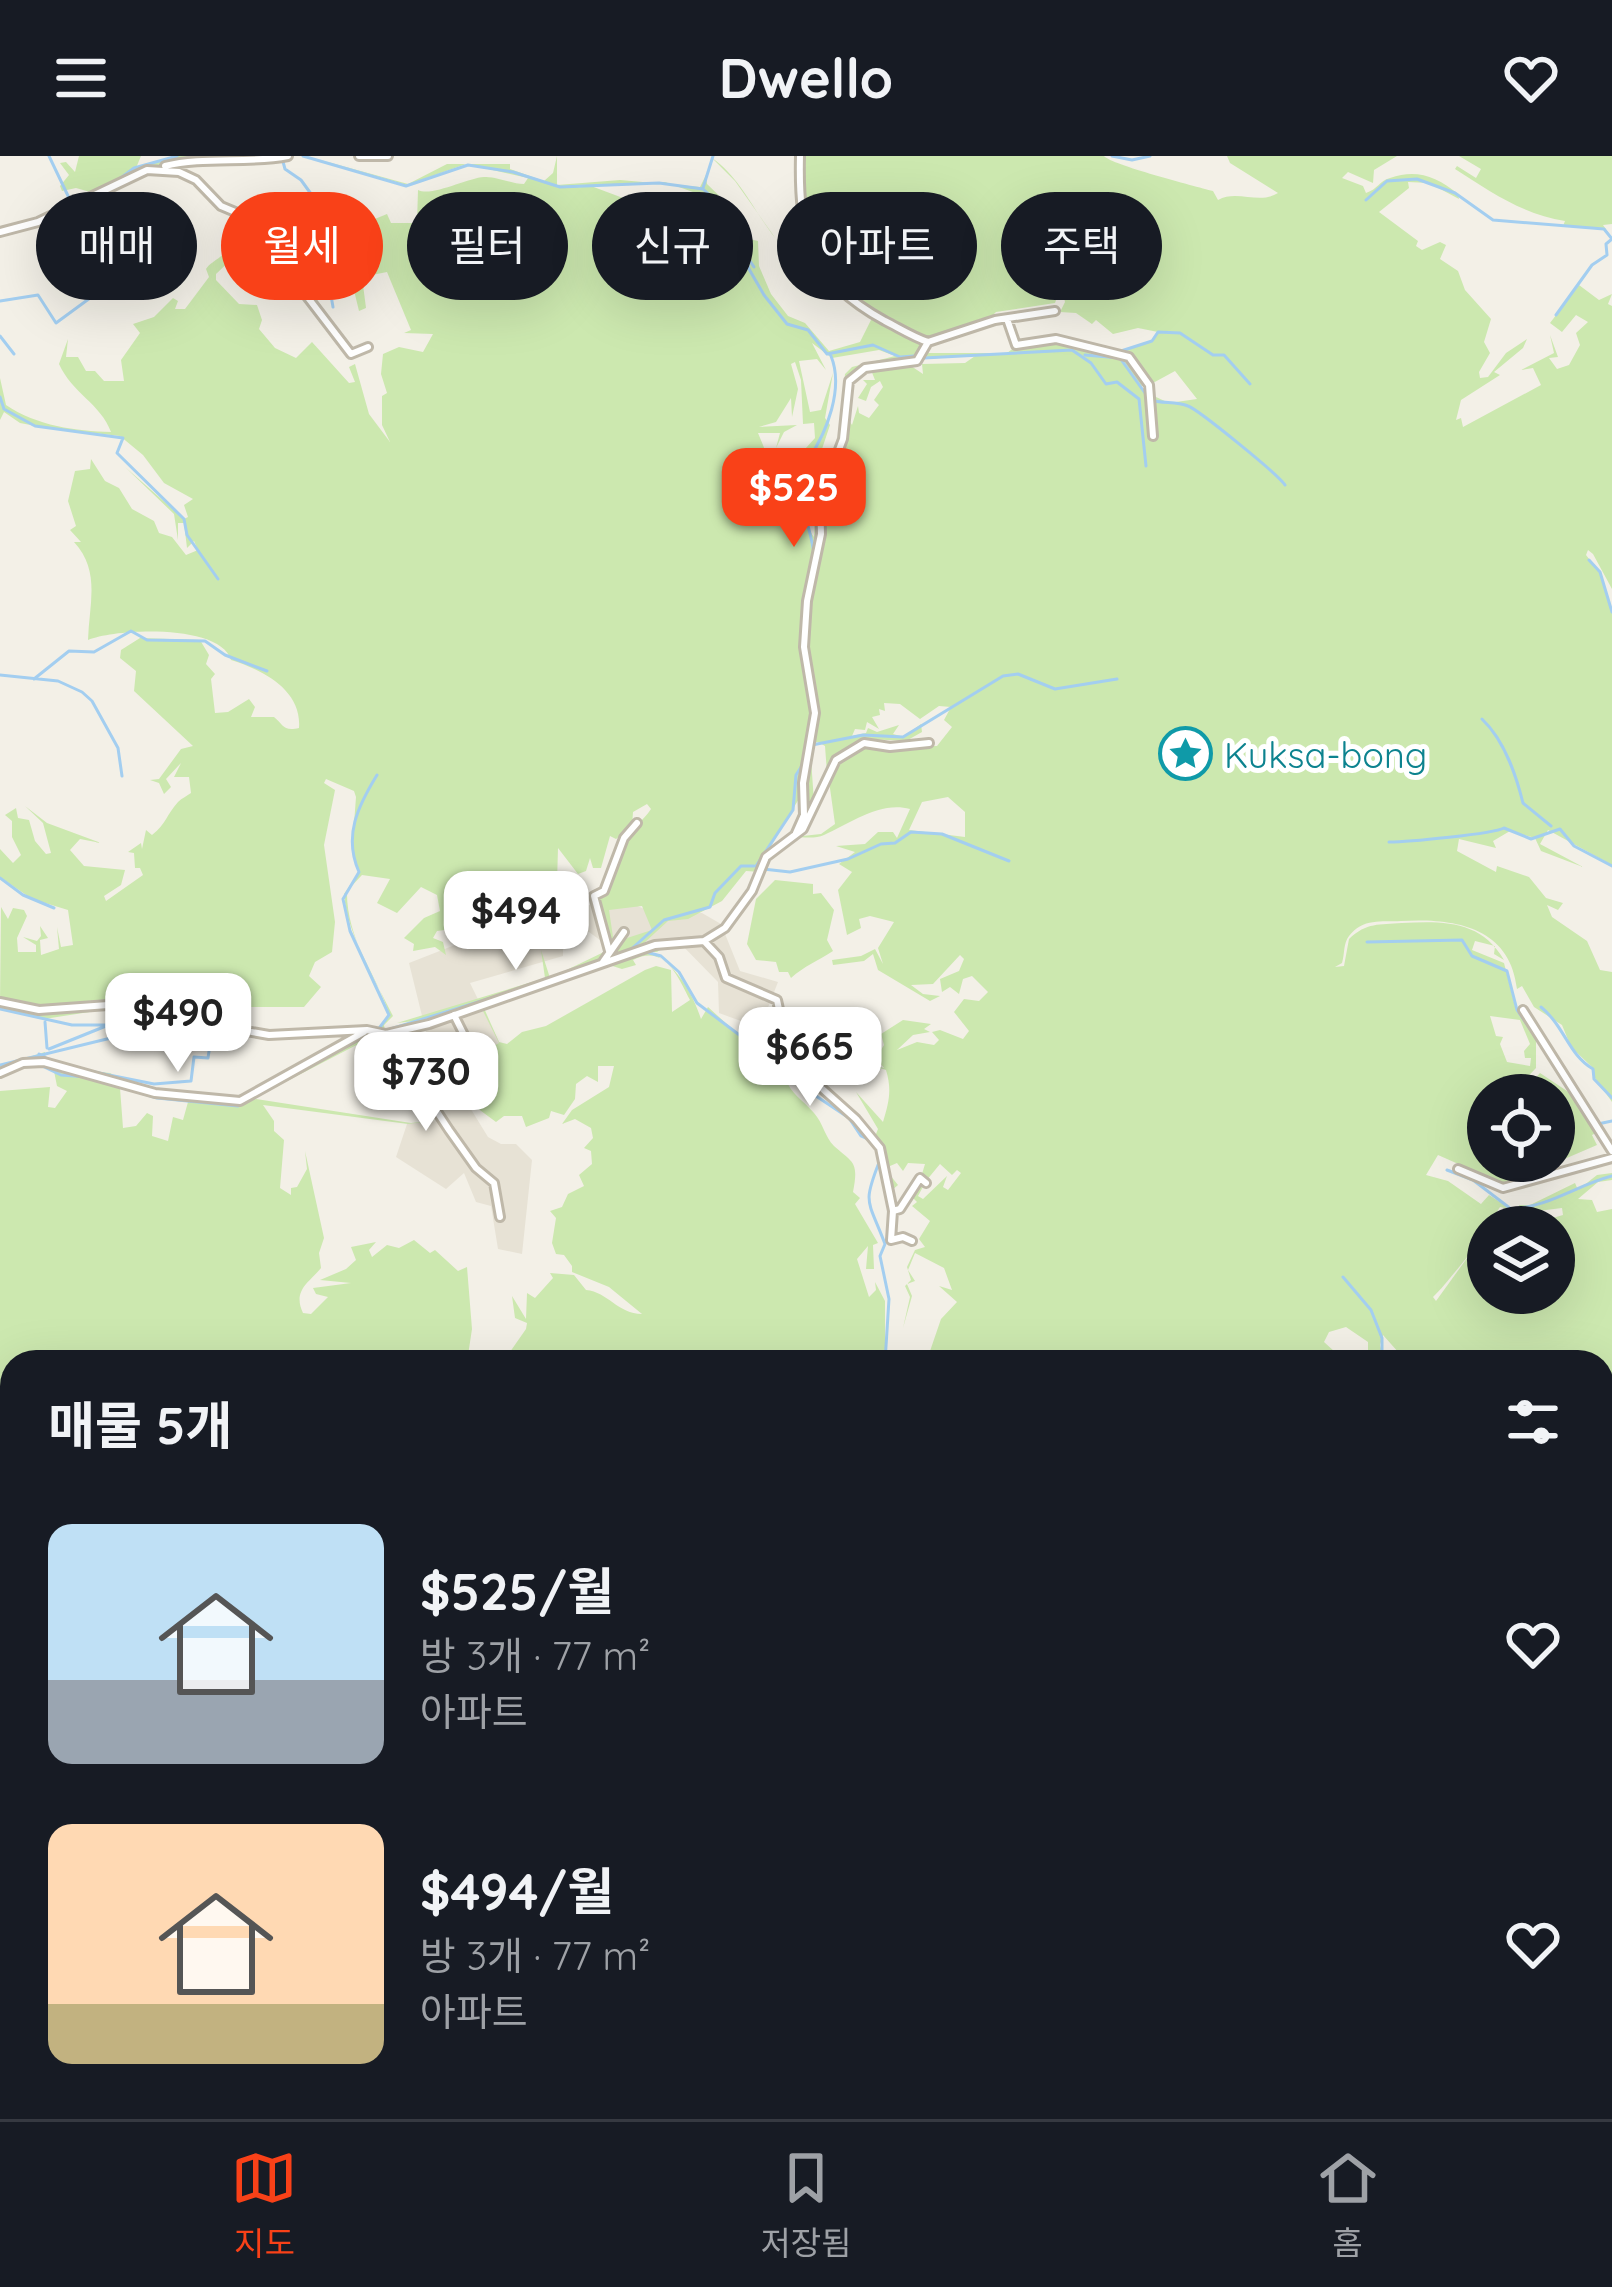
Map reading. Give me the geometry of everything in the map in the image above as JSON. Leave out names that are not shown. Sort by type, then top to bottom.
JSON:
[{"type":"street","points":[[0,232],[24,228],[155,168],[188,159],[223,162],[288,156]]},
{"type":"street","points":[[359,156],[388,156]]},
{"type":"street","points":[[800,156],[802,222],[816,263],[864,309],[928,342],[1055,311]]},
{"type":"street","points":[[155,168],[189,175],[221,206],[260,222],[296,282],[351,353],[368,347]]},
{"type":"street","points":[[1007,320],[1016,345],[1056,339],[1129,357],[1149,385],[1153,436]]},
{"type":"street","points":[[791,838],[803,815],[803,783],[814,724],[804,647],[807,601],[822,528],[818,506],[843,439],[849,381],[870,367],[916,362],[928,342]]},
{"type":"street","points":[[0,1002],[39,1010],[128,1005],[168,1025],[217,1026],[268,1035],[367,1030],[386,1034],[454,1016],[666,943],[704,941],[725,928],[758,881],[766,857],[803,829],[831,765],[845,752],[868,742],[890,747],[929,743]]},
{"type":"street","points":[[609,951],[594,896],[604,891],[624,838],[637,823]]},
{"type":"street","points":[[603,962],[624,932]]},
{"type":"street","points":[[704,941],[719,957],[726,978],[777,1000],[790,1060],[856,1119],[880,1148],[893,1211],[891,1240],[912,1241]]},
{"type":"street","points":[[1458,1169],[1503,1187],[1612,1154],[1523,1010]]},
{"type":"street","points":[[454,1016],[474,1054]]},
{"type":"street","points":[[0,1073],[23,1063],[44,1062],[155,1093],[240,1101],[367,1030]]},
{"type":"street","points":[[386,1034],[448,1130],[494,1183],[500,1217]]},
{"type":"street","points":[[893,1211],[900,1209],[920,1178],[926,1183]]},
{"type":"shaded area","points":[[633,904],[658,915],[702,913],[721,924],[740,971],[778,982],[760,1028],[719,1013],[718,982],[675,938],[608,946],[589,932],[563,937],[563,956],[470,983],[502,1048],[464,1077],[469,1106],[488,1137],[501,1144],[516,1144],[532,1160],[522,1254],[498,1249],[491,1206],[476,1202],[464,1173],[446,1189],[396,1157],[407,1124],[436,1121],[394,1049],[426,1032],[409,963],[555,906]]},
{"type":"green space","points":[[79,156],[141,156],[136,168],[178,156],[281,157],[183,158],[94,192],[62,191],[60,186],[69,175],[60,163],[66,162],[75,172]]},
{"type":"green space","points":[[306,156],[408,184],[447,164],[466,164],[407,185]]},
{"type":"green space","points":[[557,156],[557,185],[620,180],[651,183],[591,186],[607,192],[592,192],[592,300],[753,300],[753,240],[758,241],[759,266],[771,294],[788,316],[805,323],[829,351],[860,342],[872,318],[865,313],[926,342],[916,361],[905,362],[923,374],[922,364],[965,363],[978,354],[930,359],[922,353],[1007,353],[1015,347],[1061,342],[1082,350],[1122,354],[1138,368],[1143,391],[1169,403],[1197,399],[1175,371],[1153,383],[1132,356],[1122,351],[1153,341],[1158,332],[1138,328],[1113,334],[1096,320],[1092,324],[1076,313],[1060,312],[1065,300],[1162,300],[1162,192],[1001,192],[1001,300],[1055,303],[996,312],[988,320],[932,341],[860,304],[863,300],[977,300],[977,192],[803,192],[802,156],[1104,156],[1213,191],[1218,200],[1278,193],[1230,163],[1227,156],[1397,156],[1374,170],[1373,183],[1348,172],[1342,178],[1363,186],[1366,193],[1386,179],[1417,174],[1458,194],[1459,199],[1429,183],[1408,182],[1409,188],[1379,212],[1418,241],[1416,246],[1422,250],[1440,242],[1446,245],[1440,259],[1458,271],[1465,290],[1491,319],[1484,342],[1490,353],[1480,378],[1488,377],[1506,353],[1527,339],[1494,372],[1500,375],[1461,400],[1456,420],[1461,418],[1463,427],[1541,385],[1533,368],[1521,370],[1554,353],[1550,335],[1558,357],[1549,358],[1557,369],[1569,365],[1580,345],[1576,333],[1588,322],[1576,315],[1562,332],[1550,323],[1579,285],[1599,300],[1612,294],[1608,304],[1612,306],[1612,589],[1593,554],[1588,550],[1586,555],[1600,573],[1612,612],[1612,865],[1548,830],[1540,844],[1583,867],[1541,851],[1535,838],[1510,831],[1493,841],[1496,848],[1459,839],[1457,851],[1496,872],[1497,866],[1529,877],[1546,898],[1563,903],[1558,910],[1547,905],[1552,917],[1587,941],[1600,970],[1612,972],[1612,1102],[1593,1068],[1571,1047],[1562,1025],[1534,1007],[1522,986],[1517,989],[1503,951],[1476,930],[1459,925],[1440,922],[1421,920],[1366,924],[1349,936],[1342,963],[1335,967],[1344,966],[1349,939],[1374,925],[1446,923],[1472,930],[1493,946],[1475,941],[1472,950],[1504,963],[1516,1010],[1536,1037],[1536,1068],[1530,1074],[1467,1074],[1467,1168],[1438,1155],[1426,1175],[1448,1181],[1481,1204],[1489,1195],[1506,1206],[1467,1206],[1467,1257],[1433,1297],[1436,1301],[1467,1258],[1467,1314],[1575,1314],[1575,1206],[1519,1205],[1530,1205],[1575,1183],[1578,1190],[1597,1175],[1612,1173],[1612,1180],[1598,1182],[1578,1199],[1592,1200],[1597,1212],[1612,1209],[1612,1350],[1396,1350],[1383,1335],[1381,1350],[1368,1350],[1368,1342],[1346,1327],[1329,1332],[1324,1342],[1333,1350],[930,1350],[941,1319],[957,1302],[939,1286],[952,1290],[944,1268],[915,1253],[908,1270],[915,1281],[907,1284],[911,1280],[907,1267],[915,1250],[925,1247],[919,1239],[930,1221],[912,1206],[917,1202],[909,1194],[920,1179],[925,1183],[918,1196],[923,1199],[947,1176],[943,1187],[948,1190],[961,1173],[957,1170],[952,1175],[940,1164],[926,1181],[917,1175],[925,1164],[908,1163],[903,1171],[897,1163],[890,1166],[898,1185],[891,1191],[898,1209],[894,1209],[874,1139],[878,1129],[856,1092],[883,1122],[889,1096],[886,1070],[846,1057],[884,1068],[876,1058],[884,1045],[881,1034],[903,1020],[931,1024],[924,1029],[930,1032],[913,1035],[897,1050],[917,1042],[934,1045],[939,1040],[932,1032],[940,1030],[963,1039],[969,1031],[954,1012],[964,999],[979,1001],[988,992],[972,976],[963,979],[959,994],[950,987],[942,992],[940,979],[959,971],[964,959],[960,955],[933,984],[911,985],[923,994],[940,996],[930,1001],[878,970],[873,954],[864,961],[833,965],[832,960],[875,949],[883,964],[878,948],[894,922],[870,916],[859,919],[861,928],[847,935],[838,890],[852,872],[839,864],[855,852],[836,846],[865,844],[878,832],[893,832],[897,838],[910,809],[887,808],[821,836],[793,837],[821,834],[835,824],[828,774],[834,762],[827,773],[825,746],[818,742],[810,744],[814,802],[798,831],[804,815],[808,760],[799,809],[800,797],[764,858],[761,872],[746,871],[722,901],[688,919],[668,921],[631,955],[670,943],[687,945],[666,945],[648,952],[661,959],[644,956],[633,960],[636,965],[622,969],[606,964],[621,961],[604,962],[617,958],[611,957],[625,932],[627,938],[652,930],[642,906],[609,910],[613,937],[609,947],[596,899],[607,886],[626,837],[651,809],[647,804],[633,812],[632,827],[616,839],[610,836],[601,868],[593,868],[590,858],[586,871],[578,874],[558,848],[557,883],[544,903],[525,900],[532,911],[525,918],[521,908],[498,901],[495,909],[500,921],[491,912],[485,916],[492,923],[477,915],[464,919],[459,928],[437,931],[433,938],[443,942],[446,955],[435,947],[413,951],[414,944],[404,938],[424,918],[440,911],[437,895],[421,887],[397,913],[377,903],[390,879],[362,875],[347,891],[356,939],[351,926],[344,894],[359,872],[352,851],[356,797],[354,791],[326,779],[324,783],[335,790],[324,845],[335,922],[332,952],[315,962],[309,976],[321,987],[304,1007],[250,1007],[247,1015],[176,997],[167,997],[162,1009],[137,1001],[116,1003],[171,1028],[274,1037],[170,1030],[122,1007],[44,1019],[0,1008],[0,1004],[38,1012],[103,1005],[39,1010],[0,1002],[1,907],[8,919],[13,908],[24,910],[27,916],[17,938],[18,952],[36,952],[36,945],[23,937],[37,941],[40,926],[48,938],[40,940],[41,955],[59,949],[57,927],[61,947],[73,945],[68,910],[32,899],[0,877],[0,849],[13,863],[21,855],[12,837],[12,821],[5,815],[16,808],[18,818],[29,820],[35,841],[46,854],[51,853],[43,823],[25,806],[47,823],[101,843],[80,839],[70,850],[84,866],[125,870],[121,885],[104,896],[106,901],[143,875],[135,868],[134,853],[128,852],[141,843],[142,849],[146,830],[152,835],[191,793],[189,777],[174,777],[181,763],[166,779],[171,787],[164,794],[159,783],[150,780],[159,779],[181,749],[193,746],[134,691],[136,671],[120,658],[121,650],[140,638],[200,640],[209,655],[206,664],[215,674],[211,679],[215,713],[228,712],[249,699],[255,707],[251,717],[274,717],[286,728],[299,728],[287,692],[256,670],[231,660],[209,640],[143,632],[88,640],[91,577],[74,542],[81,542],[70,530],[76,526],[68,501],[75,471],[90,469],[91,459],[132,509],[154,521],[159,533],[172,537],[186,555],[198,550],[194,541],[187,548],[184,523],[178,523],[178,540],[174,514],[125,467],[184,519],[188,517],[184,505],[193,499],[164,483],[143,455],[120,436],[20,423],[4,412],[0,420],[0,378],[6,405],[18,412],[57,426],[111,432],[59,364],[68,339],[66,357],[78,357],[86,371],[95,371],[104,381],[124,381],[121,360],[140,333],[133,324],[154,317],[171,300],[178,301],[175,309],[185,309],[197,300],[209,277],[207,267],[221,255],[216,280],[221,300],[257,305],[262,320],[259,329],[275,348],[296,358],[312,342],[349,383],[355,382],[349,367],[355,364],[369,414],[390,442],[382,425],[382,396],[387,393],[381,374],[383,354],[399,347],[423,352],[433,334],[404,333],[411,330],[387,272],[383,273],[383,216],[387,214],[391,223],[407,223],[407,300],[568,300],[568,192],[418,192],[484,177],[524,184],[528,178],[466,164],[510,164],[510,169],[544,181],[553,173]],"holes":[[[812,343],[832,358],[879,350],[895,356],[852,367],[845,374],[838,441],[816,502],[814,537],[806,517],[813,478],[811,459],[821,452],[830,425],[825,418],[833,373],[821,410],[810,412],[799,361],[817,359],[826,370]],[[795,362],[801,380],[803,424],[814,423],[815,438],[805,449],[784,451],[773,463],[755,468],[751,464],[765,450],[758,433],[780,433],[776,448],[784,432],[797,425],[759,427],[776,422],[791,398],[792,417],[798,389],[791,364]],[[875,365],[871,370],[875,380],[863,380],[867,384],[858,398],[866,401],[871,387],[880,381],[883,387],[874,400],[879,405],[869,418],[859,413],[858,406],[852,425],[845,414],[839,440],[848,379],[858,369]],[[884,703],[900,704],[920,719],[939,706],[951,707],[944,720],[952,727],[937,746],[861,745],[868,739],[906,741],[922,732],[921,724],[904,737],[893,734],[899,725],[877,732],[868,728],[866,733],[852,736],[855,729],[865,730],[867,722],[879,729],[872,717],[880,715],[879,709],[885,711]],[[948,797],[965,812],[965,837],[909,830],[922,802]],[[1490,1016],[1520,1020],[1530,1044],[1524,1051],[1525,1058],[1531,1058],[1530,1066],[1507,1062],[1500,1044],[1503,1037],[1496,1036]]]},
{"type":"green space","points":[[1459,156],[1612,156],[1612,224],[1603,225],[1612,238],[1604,228],[1563,226],[1565,221],[1507,201],[1455,169],[1476,178],[1481,169]]},
{"type":"green space","points":[[183,162],[180,173],[194,181],[221,209],[190,180],[154,170],[169,171],[165,168]]},
{"type":"green space","points":[[706,175],[715,192],[692,192],[672,185],[700,187]]},
{"type":"green space","points":[[775,880],[813,884],[813,894],[821,893],[834,910],[827,940],[833,951],[791,978],[788,972],[779,972],[776,962],[756,960],[747,944],[756,899]]},
{"type":"green space","points":[[541,950],[550,978],[606,951],[593,966],[538,984],[600,964],[593,970],[392,1030],[421,1020],[397,1023],[545,978]]},
{"type":"green space","points":[[669,965],[689,991],[701,1019],[708,1007],[761,1055],[784,1061],[777,1003],[787,1057],[805,1078],[799,1081],[787,1064],[761,1059],[771,1080],[785,1078],[831,1142],[853,1164],[853,1192],[860,1198],[855,1204],[878,1243],[873,1245],[874,1269],[866,1269],[868,1246],[857,1259],[869,1297],[876,1290],[875,1282],[885,1301],[885,1350],[511,1350],[527,1323],[515,1318],[512,1296],[526,1319],[527,1293],[535,1298],[553,1278],[550,1273],[574,1275],[586,1290],[642,1314],[609,1287],[572,1272],[552,1243],[556,1218],[550,1211],[562,1207],[568,1194],[584,1186],[579,1175],[592,1164],[591,1151],[584,1148],[593,1138],[591,1128],[575,1119],[562,1124],[572,1110],[609,1087],[614,1066],[598,1066],[598,1082],[587,1076],[576,1084],[575,1099],[564,1115],[551,1111],[549,1118],[526,1127],[522,1116],[504,1116],[496,1122],[469,1102],[464,1076],[472,1074],[476,1056],[499,1043],[482,1009],[461,1015],[483,1006],[499,1042],[507,1044],[522,1032],[546,1026],[656,966],[671,970],[672,1012],[690,1000]]},
{"type":"green space","points":[[379,989],[393,1016],[381,1033],[388,1039],[370,1038],[241,1105],[256,1099],[411,1123],[440,1120],[408,1124],[263,1105],[274,1121],[274,1131],[284,1140],[280,1188],[291,1195],[291,1188],[297,1187],[307,1169],[305,1151],[324,1238],[321,1268],[301,1292],[303,1313],[311,1314],[328,1297],[316,1294],[313,1288],[351,1283],[320,1280],[356,1260],[351,1247],[376,1242],[369,1250],[372,1257],[387,1245],[399,1248],[414,1240],[430,1253],[435,1250],[458,1271],[467,1267],[472,1329],[469,1350],[0,1350],[0,1091],[50,1087],[48,1107],[55,1108],[67,1091],[57,1086],[54,1071],[47,1068],[27,1066],[0,1075],[0,1066],[45,1052],[46,1060],[110,1073],[144,1091],[194,1099],[240,1099],[353,1033],[357,1037],[366,1031],[379,1034],[379,1028],[390,1016]],"holes":[[[120,1088],[188,1102],[183,1120],[173,1117],[168,1141],[152,1136],[153,1116],[147,1113],[136,1126],[123,1128]]]},
{"type":"green space","points":[[1575,1098],[1598,1132],[1592,1135],[1597,1145],[1575,1154]]},
{"type":"waterway","points":[[49,156],[66,192]]},
{"type":"waterway","points":[[114,183],[134,168],[177,156]]},
{"type":"waterway","points":[[204,156],[223,157]]},
{"type":"waterway","points":[[303,156],[406,186],[468,165],[513,172],[560,187],[659,183],[703,189],[732,215],[749,269],[787,324],[808,330],[827,354],[873,345],[900,357],[914,356]]},
{"type":"waterway","points":[[703,188],[713,156]]},
{"type":"waterway","points":[[1112,156],[1132,160],[1150,156]]},
{"type":"waterway","points":[[282,158],[285,169],[314,198],[333,307]]},
{"type":"waterway","points":[[1366,200],[1387,181],[1417,179],[1455,193],[1493,220],[1604,229],[1612,239],[1606,244],[1607,255],[1592,265],[1556,315]]},
{"type":"waterway","points":[[94,192],[100,190]]},
{"type":"waterway","points":[[0,301],[36,295]]},
{"type":"waterway","points":[[41,300],[56,323],[87,300]]},
{"type":"waterway","points":[[1121,351],[1152,341],[1158,332],[1180,333],[1213,355],[1224,355],[1250,384]]},
{"type":"waterway","points":[[0,336],[14,354]]},
{"type":"waterway","points":[[924,358],[1072,350],[1091,363],[1106,384],[1117,382],[1139,399],[1146,466]]},
{"type":"waterway","points":[[1085,355],[1120,358],[1150,400],[1195,410],[1285,485]]},
{"type":"waterway","points":[[813,548],[804,490],[813,472],[809,458],[822,436],[834,395],[831,356]]},
{"type":"waterway","points":[[0,397],[4,409],[35,426],[123,438],[117,453],[184,519],[187,535],[218,579]]},
{"type":"waterway","points":[[1589,560],[1600,572],[1612,612]]},
{"type":"waterway","points":[[34,679],[69,651],[94,652],[131,631],[147,640],[205,641],[225,655],[267,671]]},
{"type":"waterway","points":[[812,745],[863,735],[903,737],[1003,676],[1018,674],[1055,689],[1117,679]]},
{"type":"waterway","points":[[0,675],[58,681],[82,692],[118,748],[122,776]]},
{"type":"waterway","points":[[1482,719],[1503,748],[1523,803],[1551,826]]},
{"type":"waterway","points":[[756,866],[793,810],[796,775],[803,764]]},
{"type":"waterway","points":[[377,775],[355,822],[352,846],[359,872],[343,899],[350,931],[389,1015],[377,1031]]},
{"type":"waterway","points":[[1389,842],[1504,828],[1531,839],[1560,829],[1574,846],[1612,866]]},
{"type":"waterway","points":[[763,869],[790,872],[848,859],[895,843],[911,832],[942,834],[1009,861]]},
{"type":"waterway","points":[[629,951],[664,920],[710,907],[715,893],[741,866],[754,866]]},
{"type":"waterway","points":[[0,878],[23,895],[54,908]]},
{"type":"waterway","points":[[1367,942],[1462,940],[1472,956],[1507,971],[1517,1010],[1542,1045]]},
{"type":"waterway","points":[[613,963],[646,952],[661,956],[679,972],[697,1003],[746,1040],[761,1058],[788,1065],[804,1088],[849,1118],[861,1136],[872,1141]]},
{"type":"waterway","points":[[384,1031],[530,986]]},
{"type":"waterway","points":[[1541,1007],[1612,1098]]},
{"type":"waterway","points":[[0,1009],[72,1025],[108,1025]]},
{"type":"waterway","points":[[45,1022],[47,1048]]},
{"type":"waterway","points":[[49,1049],[106,1026]]},
{"type":"waterway","points":[[0,1065],[115,1037],[212,1031],[208,1058],[194,1057],[191,1081],[154,1084],[79,1069]]},
{"type":"waterway","points":[[346,1045],[369,1033]]},
{"type":"waterway","points":[[39,1054],[53,1062]]},
{"type":"waterway","points":[[102,1081],[157,1098],[238,1106],[317,1062]]},
{"type":"waterway","points":[[40,1065],[61,1075],[87,1077]]},
{"type":"waterway","points":[[1598,1124],[1612,1121]]},
{"type":"waterway","points":[[880,1160],[869,1202],[885,1244],[880,1256],[889,1299],[886,1350]]},
{"type":"waterway","points":[[1447,1170],[1473,1180],[1511,1209],[1538,1204],[1612,1176]]},
{"type":"waterway","points":[[1343,1277],[1371,1310],[1382,1350]]},
{"type":"place","name":"Kuksa-bong","points":[[1185,754]]}]
